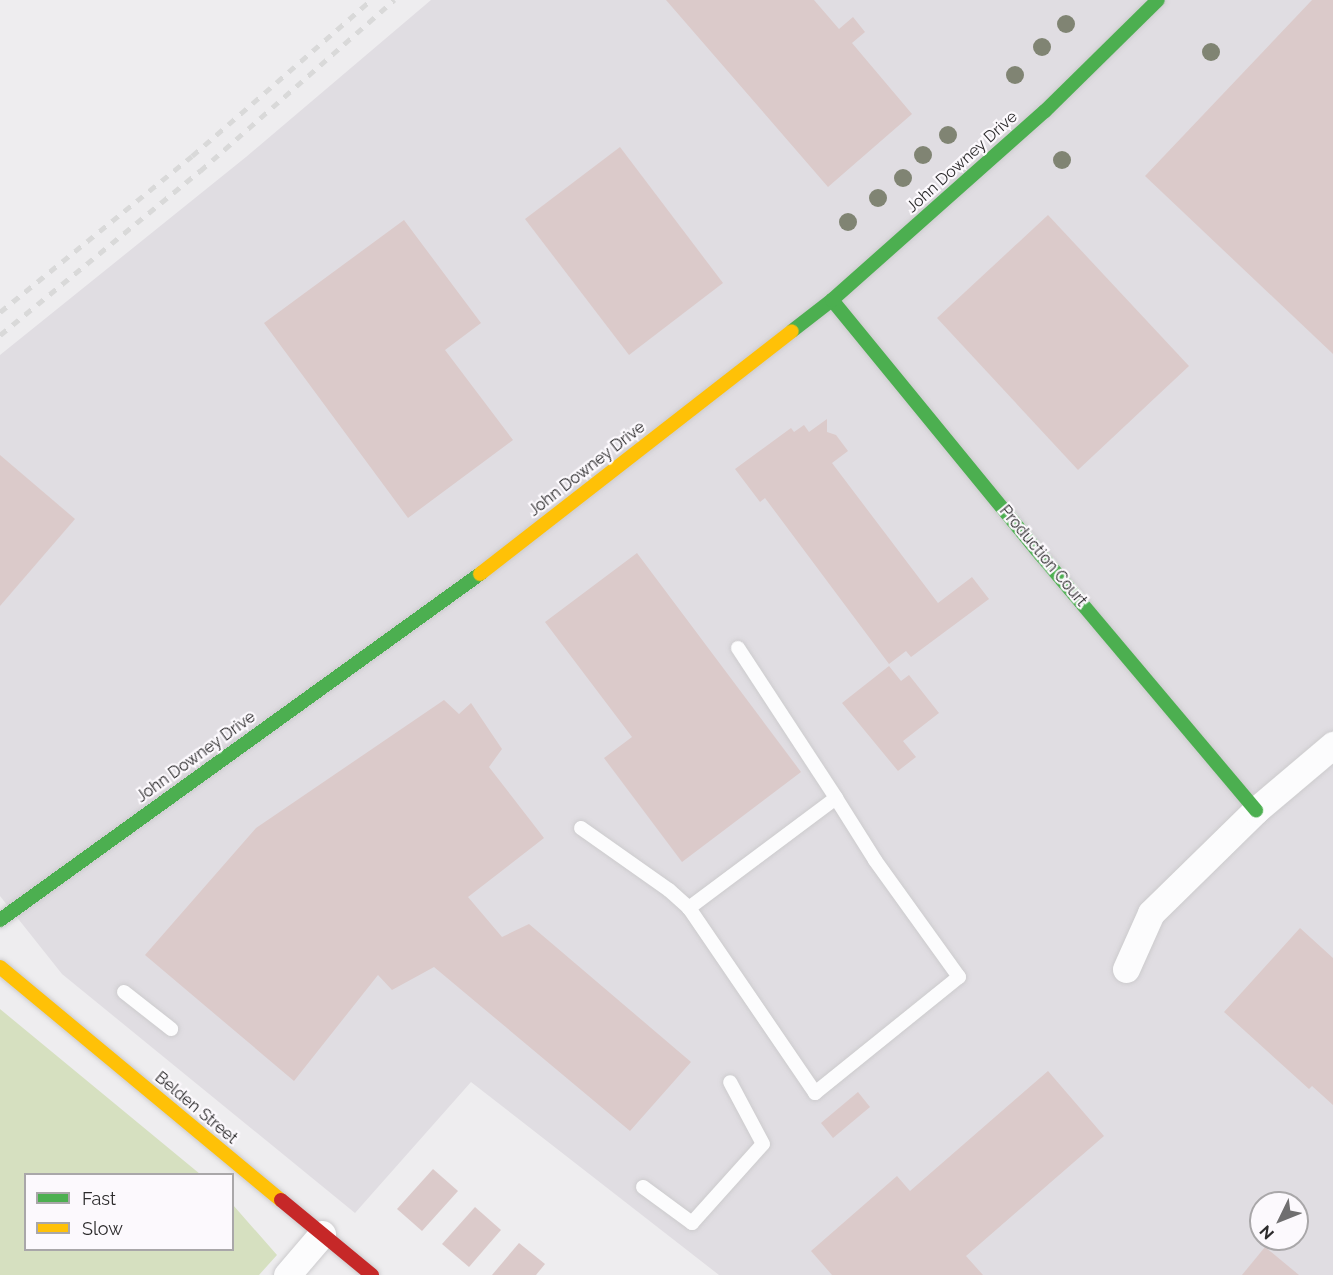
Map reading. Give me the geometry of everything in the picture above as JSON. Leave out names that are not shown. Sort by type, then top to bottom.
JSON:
[{"type":"street","name":"John Downey Drive","points":[[0,920],[484,571],[832,300],[1045,111],[1158,0]]},
{"type":"street","name":"Production Court","points":[[832,300],[1041,555],[1256,810]]},
{"type":"street","points":[[1126,969],[1152,913],[1256,810],[1333,745]]},
{"type":"street","name":"Belden Street","points":[[0,967],[372,1275]]},
{"type":"street","points":[[287,1275],[322,1234]]},
{"type":"lane","points":[[580,828],[669,890],[689,908],[815,1093],[959,977],[875,860],[738,648]]},
{"type":"lane","points":[[689,908],[836,798]]},
{"type":"lane","points":[[124,992],[171,1029]]},
{"type":"lane","points":[[643,1186],[692,1223],[763,1144],[730,1082]]},
{"type":"shaded area","points":[[431,0],[1333,0],[1333,1275],[719,1275],[471,1082],[355,1213],[62,974],[0,896],[0,355],[246,157]]},
{"type":"green space","points":[[0,1009],[199,1173],[24,1173],[24,1251],[234,1251],[234,1206],[277,1255],[259,1275],[0,1275]]},
{"type":"building","points":[[666,0],[814,0],[839,29],[853,17],[865,32],[852,43],[912,114],[828,187]]},
{"type":"building","points":[[1312,0],[1333,0],[1333,354],[1145,176]]},
{"type":"building","points":[[620,147],[723,283],[629,355],[525,219]]},
{"type":"building","points":[[1048,215],[1189,366],[1078,470],[937,318]]},
{"type":"building","points":[[404,220],[481,323],[445,350],[513,440],[408,518],[264,323]]},
{"type":"building","points":[[827,419],[827,432],[836,435],[848,451],[832,463],[938,603],[972,577],[989,599],[911,657],[906,651],[889,664],[765,498],[760,502],[735,469],[791,428],[794,432],[804,425],[809,432]]},
{"type":"building","points":[[0,455],[75,519],[0,606]]},
{"type":"building","points":[[637,553],[801,772],[682,862],[604,758],[632,737],[545,622]]},
{"type":"building","points":[[889,666],[901,681],[909,675],[939,713],[903,741],[916,757],[898,771],[842,703]]},
{"type":"building","points":[[444,700],[459,714],[471,703],[502,749],[489,767],[544,838],[468,897],[502,937],[529,924],[691,1062],[630,1131],[434,967],[392,990],[378,975],[294,1081],[145,955],[256,828]]},
{"type":"building","points":[[1300,928],[1333,958],[1333,1105],[1312,1086],[1309,1089],[1224,1012]]},
{"type":"building","points":[[1048,1071],[1104,1136],[966,1256],[983,1275],[832,1275],[811,1251],[897,1176],[910,1191]]},
{"type":"building","points":[[858,1092],[870,1107],[833,1138],[821,1123]]},
{"type":"building","points":[[433,1169],[458,1191],[422,1231],[397,1209]]},
{"type":"building","points":[[475,1207],[501,1230],[469,1267],[442,1244]]},
{"type":"building","points":[[519,1243],[545,1264],[536,1275],[492,1275]]},
{"type":"building","points":[[1262,1251],[1270,1251],[1299,1275],[1242,1275]]},
{"type":"railway","points":[[0,312],[192,156],[371,0]]},
{"type":"railway","points":[[0,335],[200,171],[394,0]]},
{"type":"traffic: fast","points":[[792,331],[832,300],[1045,111],[1158,0]]},
{"type":"traffic: fast","points":[[832,300],[1041,555],[1256,810]]},
{"type":"traffic: fast","points":[[0,920],[480,574]]},
{"type":"traffic: slow","points":[[480,574],[792,331]]},
{"type":"traffic: slow","points":[[0,967],[281,1200]]},
{"type":"traffic: jam","points":[[281,1200],[372,1275]]}]
